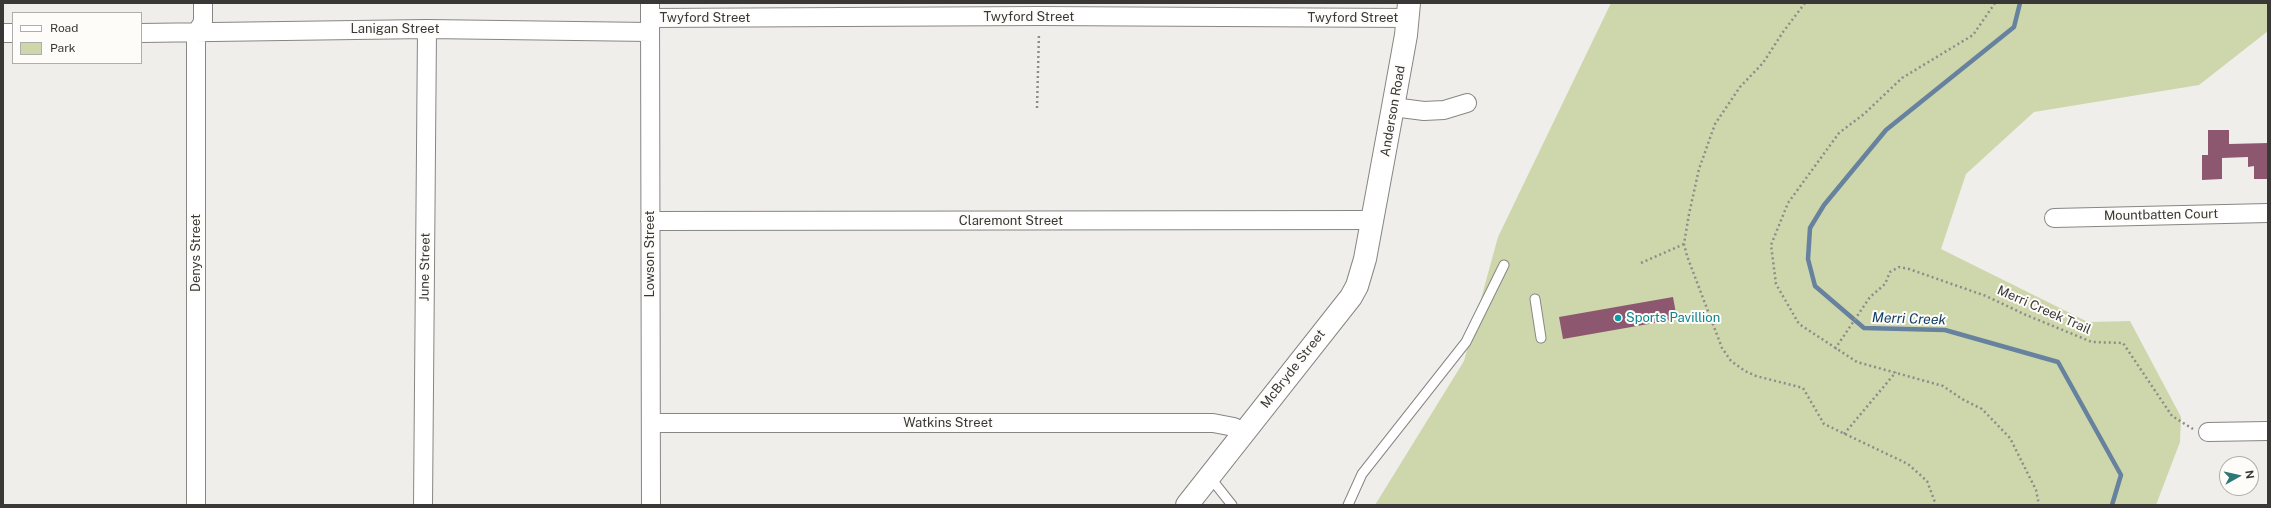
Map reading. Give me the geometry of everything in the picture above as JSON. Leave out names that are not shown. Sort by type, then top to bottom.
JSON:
[{"type":"street","name":"Denys Street","points":[[196,505],[196,33],[203,22],[203,3]]},
{"type":"street","name":"Twyford Street","points":[[650,18],[1039,16],[1409,10]]},
{"type":"street","name":"Anderson Road","points":[[1372,220],[1409,10]]},
{"type":"street","name":"Lanigan Street","points":[[142,33],[427,29],[650,18]]},
{"type":"street","name":"Lowson Street","points":[[650,18],[651,505]]},
{"type":"street","name":"June Street","points":[[423,505],[427,29]]},
{"type":"street","points":[[1393,107],[1424,111],[1444,110],[1467,104]]},
{"type":"street","name":"Mountbatten Court","points":[[2054,218],[2268,213]]},
{"type":"street","name":"Claremont Street","points":[[650,220],[1372,220]]},
{"type":"street","name":"McBryde Street","points":[[1187,505],[1243,432],[1351,297],[1360,276],[1372,220]]},
{"type":"street","name":"Watkins Street","points":[[650,423],[1213,422],[1234,427],[1243,432]]},
{"type":"street","points":[[2208,432],[2268,431]]},
{"type":"lane","points":[[1348,505],[1362,474],[1466,342],[1504,265]]},
{"type":"lane","points":[[1535,299],[1541,338]]},
{"type":"lane","points":[[1209,476],[1232,505]]},
{"type":"path","points":[[1805,3],[1782,32],[1763,63],[1740,88],[1715,124],[1699,169],[1684,244],[1706,307],[1726,355],[1745,371],[1803,388],[1824,424],[1908,464],[1927,481],[1936,505]]},
{"type":"path","points":[[1995,3],[1972,35],[1902,78],[1864,114],[1839,133],[1788,203],[1771,245],[1776,284],[1799,324],[1857,362],[1943,386],[1962,399],[1982,409],[2010,438],[2030,478],[2039,505]]},
{"type":"path","points":[[1037,108],[1039,16]]},
{"type":"path","points":[[1641,263],[1684,244]]},
{"type":"path","name":"Merri Creek Trail","points":[[1835,349],[1842,336],[1870,297],[1885,284],[1890,272],[1899,267],[1909,269],[1986,296],[2026,315],[2092,342],[2123,343],[2172,416],[2199,433],[2208,432]]},
{"type":"path","points":[[1844,434],[1896,372]]},
{"type":"green space","points":[[1611,3],[2268,3],[2268,31],[2199,85],[2034,112],[1966,174],[1941,249],[2088,322],[2130,321],[2181,417],[2180,442],[2156,505],[1375,505],[1464,361],[1498,237]]},
{"type":"building","points":[[2208,130],[2229,130],[2229,144],[2268,143],[2268,179],[2254,179],[2254,166],[2248,167],[2248,157],[2222,158],[2222,179],[2202,180],[2202,155],[2208,155]]},
{"type":"building","name":"Sports Pavillion","points":[[1673,297],[1677,319],[1563,339],[1559,317]]},
{"type":"waterway","name":"Merri Creek","points":[[2020,3],[2014,27],[1886,130],[1824,205],[1810,228],[1808,259],[1815,286],[1864,328],[1945,330],[2058,362],[2121,475],[2112,505]]},
{"type":"place","name":"Sports Pavillion","points":[[1618,318]]}]
